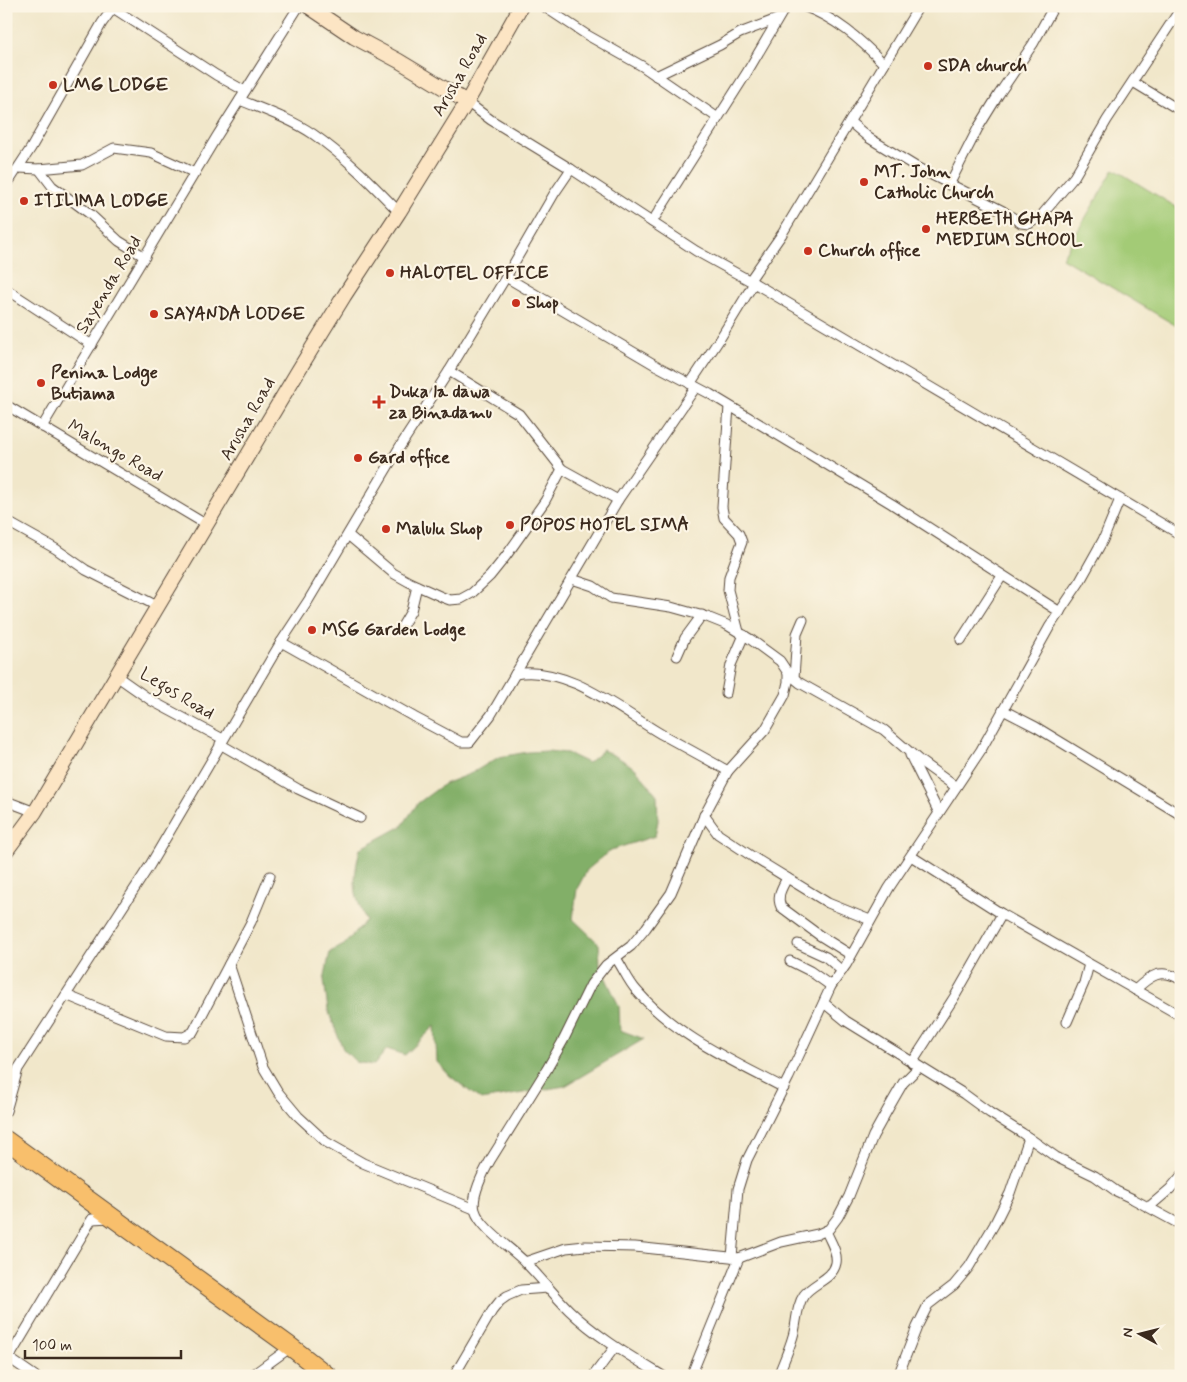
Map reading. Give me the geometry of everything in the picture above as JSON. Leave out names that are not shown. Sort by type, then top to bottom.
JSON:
[{"type":"highway","points":[[6,1140],[115,1218],[328,1376]]},
{"type":"main road","points":[[308,6],[354,37],[399,61],[467,102]]},
{"type":"main road","name":"Arusha Road","points":[[6,851],[35,812],[298,371],[467,102],[521,6]]},
{"type":"street","name":"Sayenda Road","points":[[42,427],[245,91],[299,6]]},
{"type":"street","points":[[543,6],[656,76],[718,118]]},
{"type":"street","points":[[652,222],[746,74],[786,6]]},
{"type":"street","points":[[803,6],[830,18],[846,29],[862,41],[884,64]]},
{"type":"street","points":[[281,642],[454,739],[466,743],[470,742],[479,732],[515,674],[618,500],[693,385],[752,281],[919,6]]},
{"type":"street","points":[[949,185],[978,128],[1033,44],[1054,6]]},
{"type":"street","points":[[6,186],[19,168],[111,7],[216,75],[245,91]]},
{"type":"street","points":[[850,122],[869,138],[949,185],[996,207],[1021,223],[1029,224],[1041,216],[1074,177],[1107,120],[1181,8]]},
{"type":"street","points":[[656,76],[720,45],[740,33],[777,19]]},
{"type":"street","points":[[1133,82],[1181,112]]},
{"type":"street","points":[[240,100],[274,113],[312,133],[334,149],[399,212]]},
{"type":"street","points":[[467,102],[491,120],[571,169],[696,251],[752,281],[1178,533],[1181,523]]},
{"type":"street","points":[[19,168],[39,169],[82,165],[114,148],[151,153],[196,173]]},
{"type":"street","points":[[39,169],[58,191],[90,214],[119,241],[145,257]]},
{"type":"street","points":[[6,1112],[18,1070],[150,865],[281,642],[308,601],[399,448],[449,372],[554,194],[571,169]]},
{"type":"street","points":[[506,277],[656,366],[729,406],[928,526],[1060,612]]},
{"type":"street","points":[[6,289],[92,345]]},
{"type":"street","points":[[449,372],[519,414],[562,469],[618,500]]},
{"type":"street","name":"Malongo Road","points":[[6,404],[207,525]]},
{"type":"street","points":[[726,693],[730,665],[741,634],[728,590],[729,578],[742,542],[740,534],[724,518],[722,507],[729,406]]},
{"type":"street","points":[[348,535],[393,573],[450,600],[461,599],[472,594],[506,556],[545,501],[562,469]]},
{"type":"street","points":[[691,1376],[736,1258],[738,1189],[747,1160],[784,1088],[831,986],[842,971],[889,888],[980,750],[1050,626],[1079,584],[1104,540],[1120,499]]},
{"type":"street","points":[[6,521],[56,549],[86,570],[157,606]]},
{"type":"street","points":[[961,640],[1002,576]]},
{"type":"street","points":[[572,580],[594,586],[612,598],[671,607],[702,615],[727,625],[775,657],[791,676],[884,730],[938,775],[956,787]]},
{"type":"street","points":[[401,628],[411,611],[417,586]]},
{"type":"street","points":[[677,656],[689,631],[702,615]]},
{"type":"street","points":[[474,1209],[476,1194],[483,1174],[564,1040],[591,984],[606,965],[631,946],[671,893],[704,815],[728,771],[765,730],[785,696],[791,676],[796,634],[803,620]]},
{"type":"street","points":[[515,674],[548,673],[563,678],[611,703],[661,734],[728,771]]},
{"type":"street","name":"Legos Road","points":[[115,676],[298,789],[360,818]]},
{"type":"street","points":[[1004,710],[1036,727],[1181,815]]},
{"type":"street","points":[[908,751],[939,813]]},
{"type":"street","points":[[6,801],[35,812]]},
{"type":"street","points":[[704,815],[718,834],[787,878],[828,903],[870,920]]},
{"type":"street","points":[[911,856],[1002,914],[1181,1016]]},
{"type":"street","points":[[66,995],[153,1032],[184,1038],[193,1032],[250,922],[270,876]]},
{"type":"street","points":[[787,878],[780,891],[778,901],[781,907],[850,955]]},
{"type":"street","points":[[525,1262],[566,1248],[585,1246],[645,1248],[736,1258],[781,1242],[818,1234],[829,1229],[849,1196],[873,1136],[903,1083],[916,1065],[1002,914]]},
{"type":"street","points":[[798,944],[826,957],[842,971]]},
{"type":"street","points":[[616,958],[636,990],[677,1027],[722,1056],[784,1088]]},
{"type":"street","points":[[790,961],[810,971],[831,986]]},
{"type":"street","points":[[229,964],[264,1067],[278,1092],[298,1116],[326,1142],[363,1163],[474,1209],[482,1222],[525,1262],[570,1311],[615,1347],[663,1376]]},
{"type":"street","points":[[1066,1022],[1084,983],[1089,964]]},
{"type":"street","points":[[1135,990],[1145,980],[1161,973],[1181,980]]},
{"type":"street","points":[[824,1003],[846,1021],[964,1094],[1056,1157],[1096,1176],[1116,1191],[1181,1225]]},
{"type":"street","points":[[898,1376],[917,1327],[928,1305],[954,1285],[969,1267],[994,1225],[1010,1193],[1029,1138]]},
{"type":"street","points":[[1149,1208],[1170,1190],[1181,1176]]},
{"type":"street","points":[[35,1376],[8,1357],[92,1219],[115,1218]]},
{"type":"street","points":[[778,1376],[793,1338],[800,1304],[804,1296],[814,1285],[831,1275],[834,1270],[836,1253],[826,1230]]},
{"type":"street","points":[[454,1376],[492,1311],[500,1301],[521,1290],[548,1288]]},
{"type":"street","points":[[251,1376],[291,1347]]},
{"type":"street","points":[[594,1376],[615,1347]]},
{"type":"green space","points":[[1114,169],[1181,210],[1181,316],[1175,325],[1062,258]]},
{"type":"green space","points":[[603,750],[636,769],[657,795],[658,821],[655,836],[611,850],[587,870],[577,889],[573,919],[599,944],[600,966],[619,1006],[620,1030],[644,1039],[565,1086],[481,1100],[450,1076],[437,1062],[435,1026],[405,1055],[387,1049],[374,1065],[356,1062],[343,1049],[328,1010],[324,980],[330,952],[344,945],[366,920],[358,901],[355,885],[360,849],[402,826],[418,803],[444,784],[472,773],[499,757],[548,751],[567,753],[588,763]]},
{"type":"place","name":"SDA church","points":[[928,66]]},
{"type":"place","name":"LMG LODGE","points":[[53,85]]},
{"type":"place","name":"MT. John Catholic Church","points":[[864,182]]},
{"type":"place","name":"ITILIMA LODGE","points":[[24,201]]},
{"type":"place","name":"HERBETH GHAPA MEDIUM SCHOOL","points":[[926,229]]},
{"type":"place","name":"Church office","points":[[808,251]]},
{"type":"place","name":"HALOTEL OFFICE","points":[[390,273]]},
{"type":"place","name":"Shop","points":[[516,303]]},
{"type":"place","name":"SAYANDA LODGE","points":[[154,314]]},
{"type":"place","name":"Penina Lodge Butiama","points":[[41,383]]},
{"type":"place","name":"Duka la dawa za Binadamu","points":[[379,402]]},
{"type":"place","name":"Gard office","points":[[358,458]]},
{"type":"place","name":"POPOS HOTEL SIMA","points":[[510,525]]},
{"type":"place","name":"Malulu Shop","points":[[386,529]]},
{"type":"place","name":"MSG Garden Lodge","points":[[312,630]]}]
